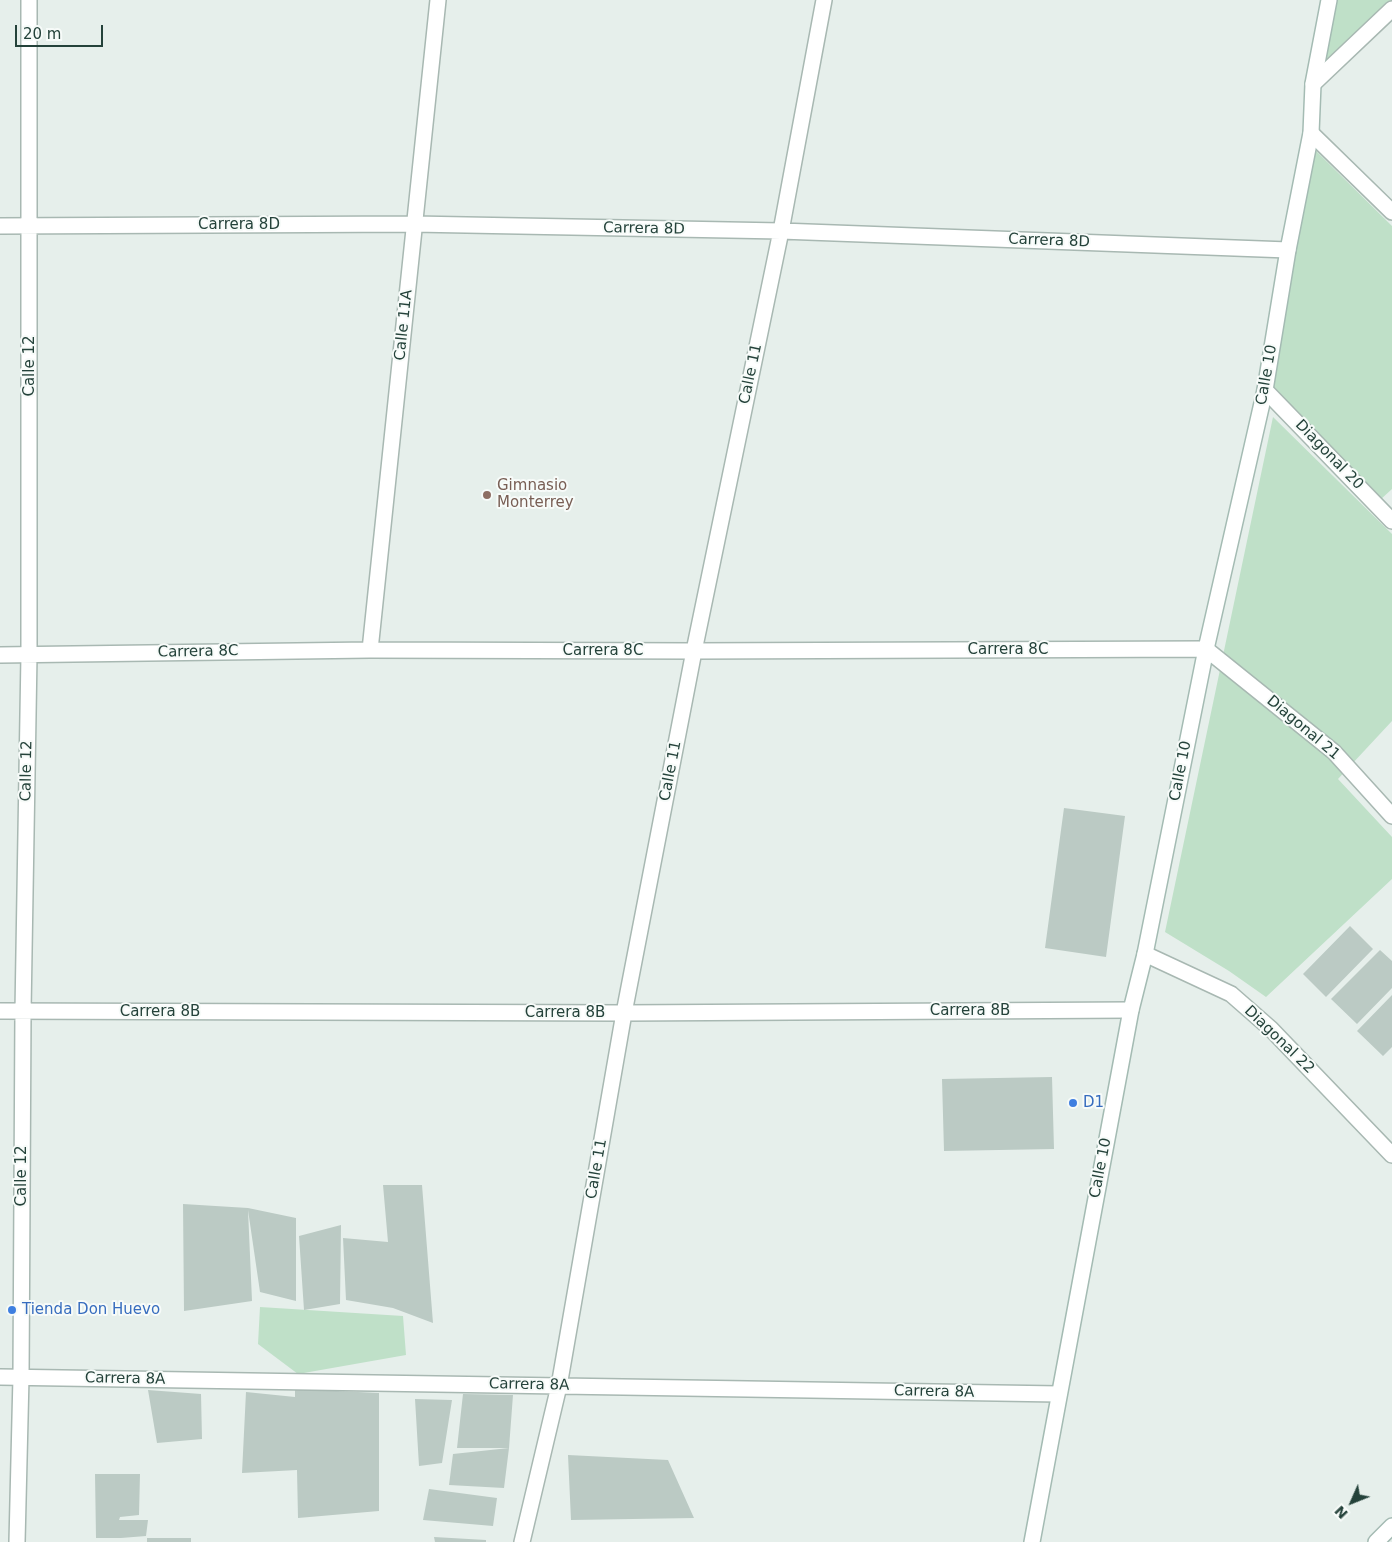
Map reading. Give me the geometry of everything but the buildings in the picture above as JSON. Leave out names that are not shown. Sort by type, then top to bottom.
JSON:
[{"type":"street","name":"Calle 12","points":[[17,1542],[29,655],[29,0]]},
{"type":"street","name":"Calle 11A","points":[[370,650],[438,0]]},
{"type":"street","name":"Calle 11","points":[[522,1542],[559,1386],[624,1013],[694,651],[781,231],[824,0]]},
{"type":"street","name":"Calle 10","points":[[1032,1542],[1131,1010],[1145,954],[1206,649],[1265,390],[1288,250],[1311,133],[1313,84],[1329,0]]},
{"type":"street","points":[[1313,84],[1392,9]]},
{"type":"street","points":[[1311,133],[1392,212]]},
{"type":"street","name":"Carrera 8D","points":[[0,226],[414,224],[781,231],[1288,250]]},
{"type":"street","name":"Diagonal 20","points":[[1265,390],[1392,521]]},
{"type":"street","name":"Carrera 8C","points":[[0,655],[370,650],[1206,649]]},
{"type":"street","name":"Diagonal 21","points":[[1206,649],[1334,752],[1392,816]]},
{"type":"street","name":"Diagonal 22","points":[[1145,954],[1231,994],[1271,1029],[1392,1155]]},
{"type":"street","name":"Carrera 8B","points":[[0,1011],[624,1013],[1131,1010]]},
{"type":"street","name":"Carrera 8A","points":[[0,1377],[1059,1394]]},
{"type":"street","points":[[1376,1542],[1392,1526]]},
{"type":"green space","points":[[1329,0],[1392,0],[1392,9],[1313,84]]},
{"type":"green space","points":[[1314,149],[1392,226],[1392,489],[1380,500],[1271,389]]},
{"type":"green space","points":[[1273,417],[1392,534],[1392,721],[1338,779],[1392,837],[1392,879],[1266,997],[1229,971],[1165,932]]},
{"type":"green space","points":[[260,1307],[403,1316],[406,1355],[298,1374],[258,1344]]},
{"type":"place","name":"Gimnasio Monterrey","points":[[487,495]]},
{"type":"place","name":"D1","points":[[1073,1103]]},
{"type":"place","name":"Tienda Don Huevo","points":[[12,1310]]}]
